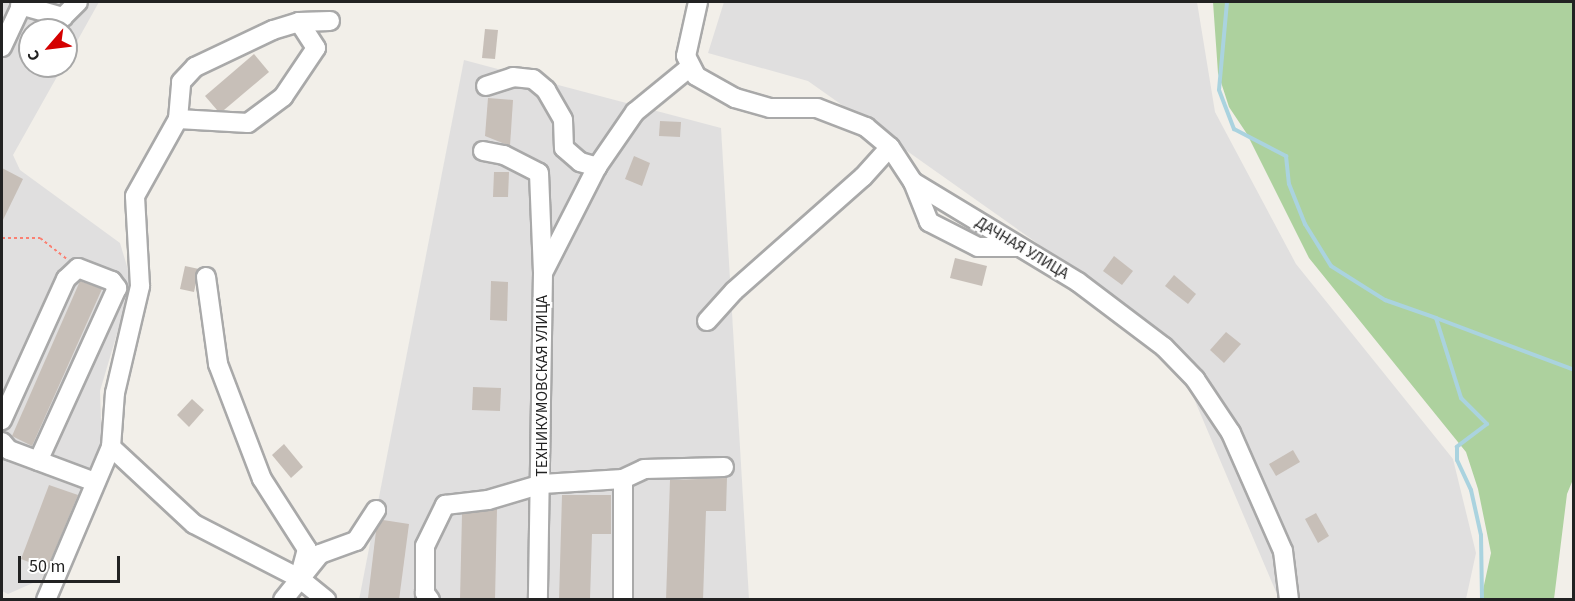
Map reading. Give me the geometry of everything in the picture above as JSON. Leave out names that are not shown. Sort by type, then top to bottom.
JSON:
[{"type":"street","points":[[2,47],[21,3],[63,16],[78,2]]},
{"type":"street","points":[[543,273],[597,167],[635,112],[689,68],[686,56],[698,2]]},
{"type":"street","points":[[46,600],[111,447],[115,393],[140,286],[135,196],[178,119],[182,82],[195,67],[273,30],[299,22],[330,21]]},
{"type":"street","points":[[178,119],[248,123],[283,97],[316,48],[299,22]]},
{"type":"street","name":"ДАЧНАЯ УЛИЦА","points":[[689,68],[696,76],[735,98],[770,108],[817,108],[866,128],[890,147],[913,182],[1078,282],[1164,347],[1195,379],[1231,433],[1283,551],[1289,600]]},
{"type":"street","points":[[486,86],[513,78],[533,79],[546,90],[563,120],[564,148],[580,162],[597,167]]},
{"type":"street","points":[[708,321],[734,291],[863,177],[890,147]]},
{"type":"street","name":"ТЕХНИКУМОВСКАЯ УЛИЦА","points":[[483,151],[504,155],[539,173],[543,273],[542,484],[538,600]]},
{"type":"street","points":[[913,182],[929,222],[978,247],[1020,247]]},
{"type":"street","points":[[2,420],[66,279],[78,268],[112,281],[117,288],[38,461]]},
{"type":"street","points":[[206,277],[218,364],[262,479],[307,549],[299,578]]},
{"type":"street","points":[[2,442],[9,450],[95,482]]},
{"type":"street","points":[[111,447],[194,524],[299,578],[326,600]]},
{"type":"street","points":[[429,600],[425,593],[425,546],[445,505],[488,500],[542,484],[623,478],[653,467],[724,466]]},
{"type":"street","points":[[623,478],[623,600]]},
{"type":"street","points":[[283,600],[320,554],[356,542],[376,510]]},
{"type":"street","points":[[1283,551],[1297,600]]},
{"type":"path","points":[[2,238],[40,238],[78,268]]},
{"type":"shaded area","points":[[2,2],[99,2],[78,40],[78,18],[18,18],[18,78],[56,78],[13,155],[20,170],[120,243],[132,283],[100,391],[102,446],[51,575],[8,594],[2,591]]},
{"type":"shaded area","points":[[724,2],[1197,2],[1215,112],[1296,264],[1453,459],[1476,553],[1466,599],[1279,599],[1167,335],[808,81],[708,53]]},
{"type":"shaded area","points":[[464,60],[721,128],[749,599],[359,600]]},
{"type":"green space","points":[[1213,2],[1573,2],[1574,477],[1567,494],[1554,599],[1481,599],[1491,553],[1478,489],[1466,452],[1309,258],[1247,134],[1229,107],[1218,73]]},
{"type":"building","points":[[485,29],[498,30],[495,59],[482,58]]},
{"type":"building","points":[[254,54],[269,72],[224,110],[217,110],[205,96]]},
{"type":"building","points":[[488,98],[513,100],[510,146],[485,136]]},
{"type":"building","points":[[660,121],[681,122],[680,137],[659,136]]},
{"type":"building","points":[[634,156],[650,163],[642,186],[625,179]]},
{"type":"building","points":[[2,168],[23,179],[2,222]]},
{"type":"building","points":[[494,172],[509,172],[508,197],[493,197]]},
{"type":"building","points":[[1114,256],[1133,271],[1122,285],[1103,271]]},
{"type":"building","points":[[955,258],[987,266],[982,286],[950,278]]},
{"type":"building","points":[[185,266],[199,269],[194,292],[180,289]]},
{"type":"building","points":[[1174,275],[1196,294],[1188,304],[1165,286]]},
{"type":"building","points":[[80,281],[102,289],[32,446],[12,436]]},
{"type":"building","points":[[491,281],[508,282],[507,321],[490,320]]},
{"type":"building","points":[[1226,332],[1241,344],[1224,363],[1210,350]]},
{"type":"building","points":[[473,387],[501,388],[500,411],[472,410]]},
{"type":"building","points":[[192,399],[204,410],[189,427],[177,415]]},
{"type":"building","points":[[284,444],[303,467],[291,478],[272,455]]},
{"type":"building","points":[[1293,450],[1300,462],[1276,476],[1269,464]]},
{"type":"building","points":[[727,478],[726,511],[706,511],[703,600],[666,600],[670,480]]},
{"type":"building","points":[[49,485],[78,495],[47,569],[21,559]]},
{"type":"building","points":[[562,495],[611,495],[611,534],[592,534],[590,600],[559,600]]},
{"type":"building","points":[[497,509],[495,600],[460,600],[462,514]]},
{"type":"building","points":[[1316,513],[1329,536],[1318,543],[1305,519]]},
{"type":"building","points":[[383,520],[409,524],[399,600],[368,598],[376,531]]},
{"type":"waterway","points":[[1227,2],[1219,90],[1234,129],[1286,156],[1289,184],[1305,224],[1331,266],[1385,300],[1436,318],[1461,398],[1487,424],[1457,447],[1457,460],[1471,490],[1481,535],[1482,600]]},
{"type":"waterway","points":[[1436,318],[1574,370]]}]
